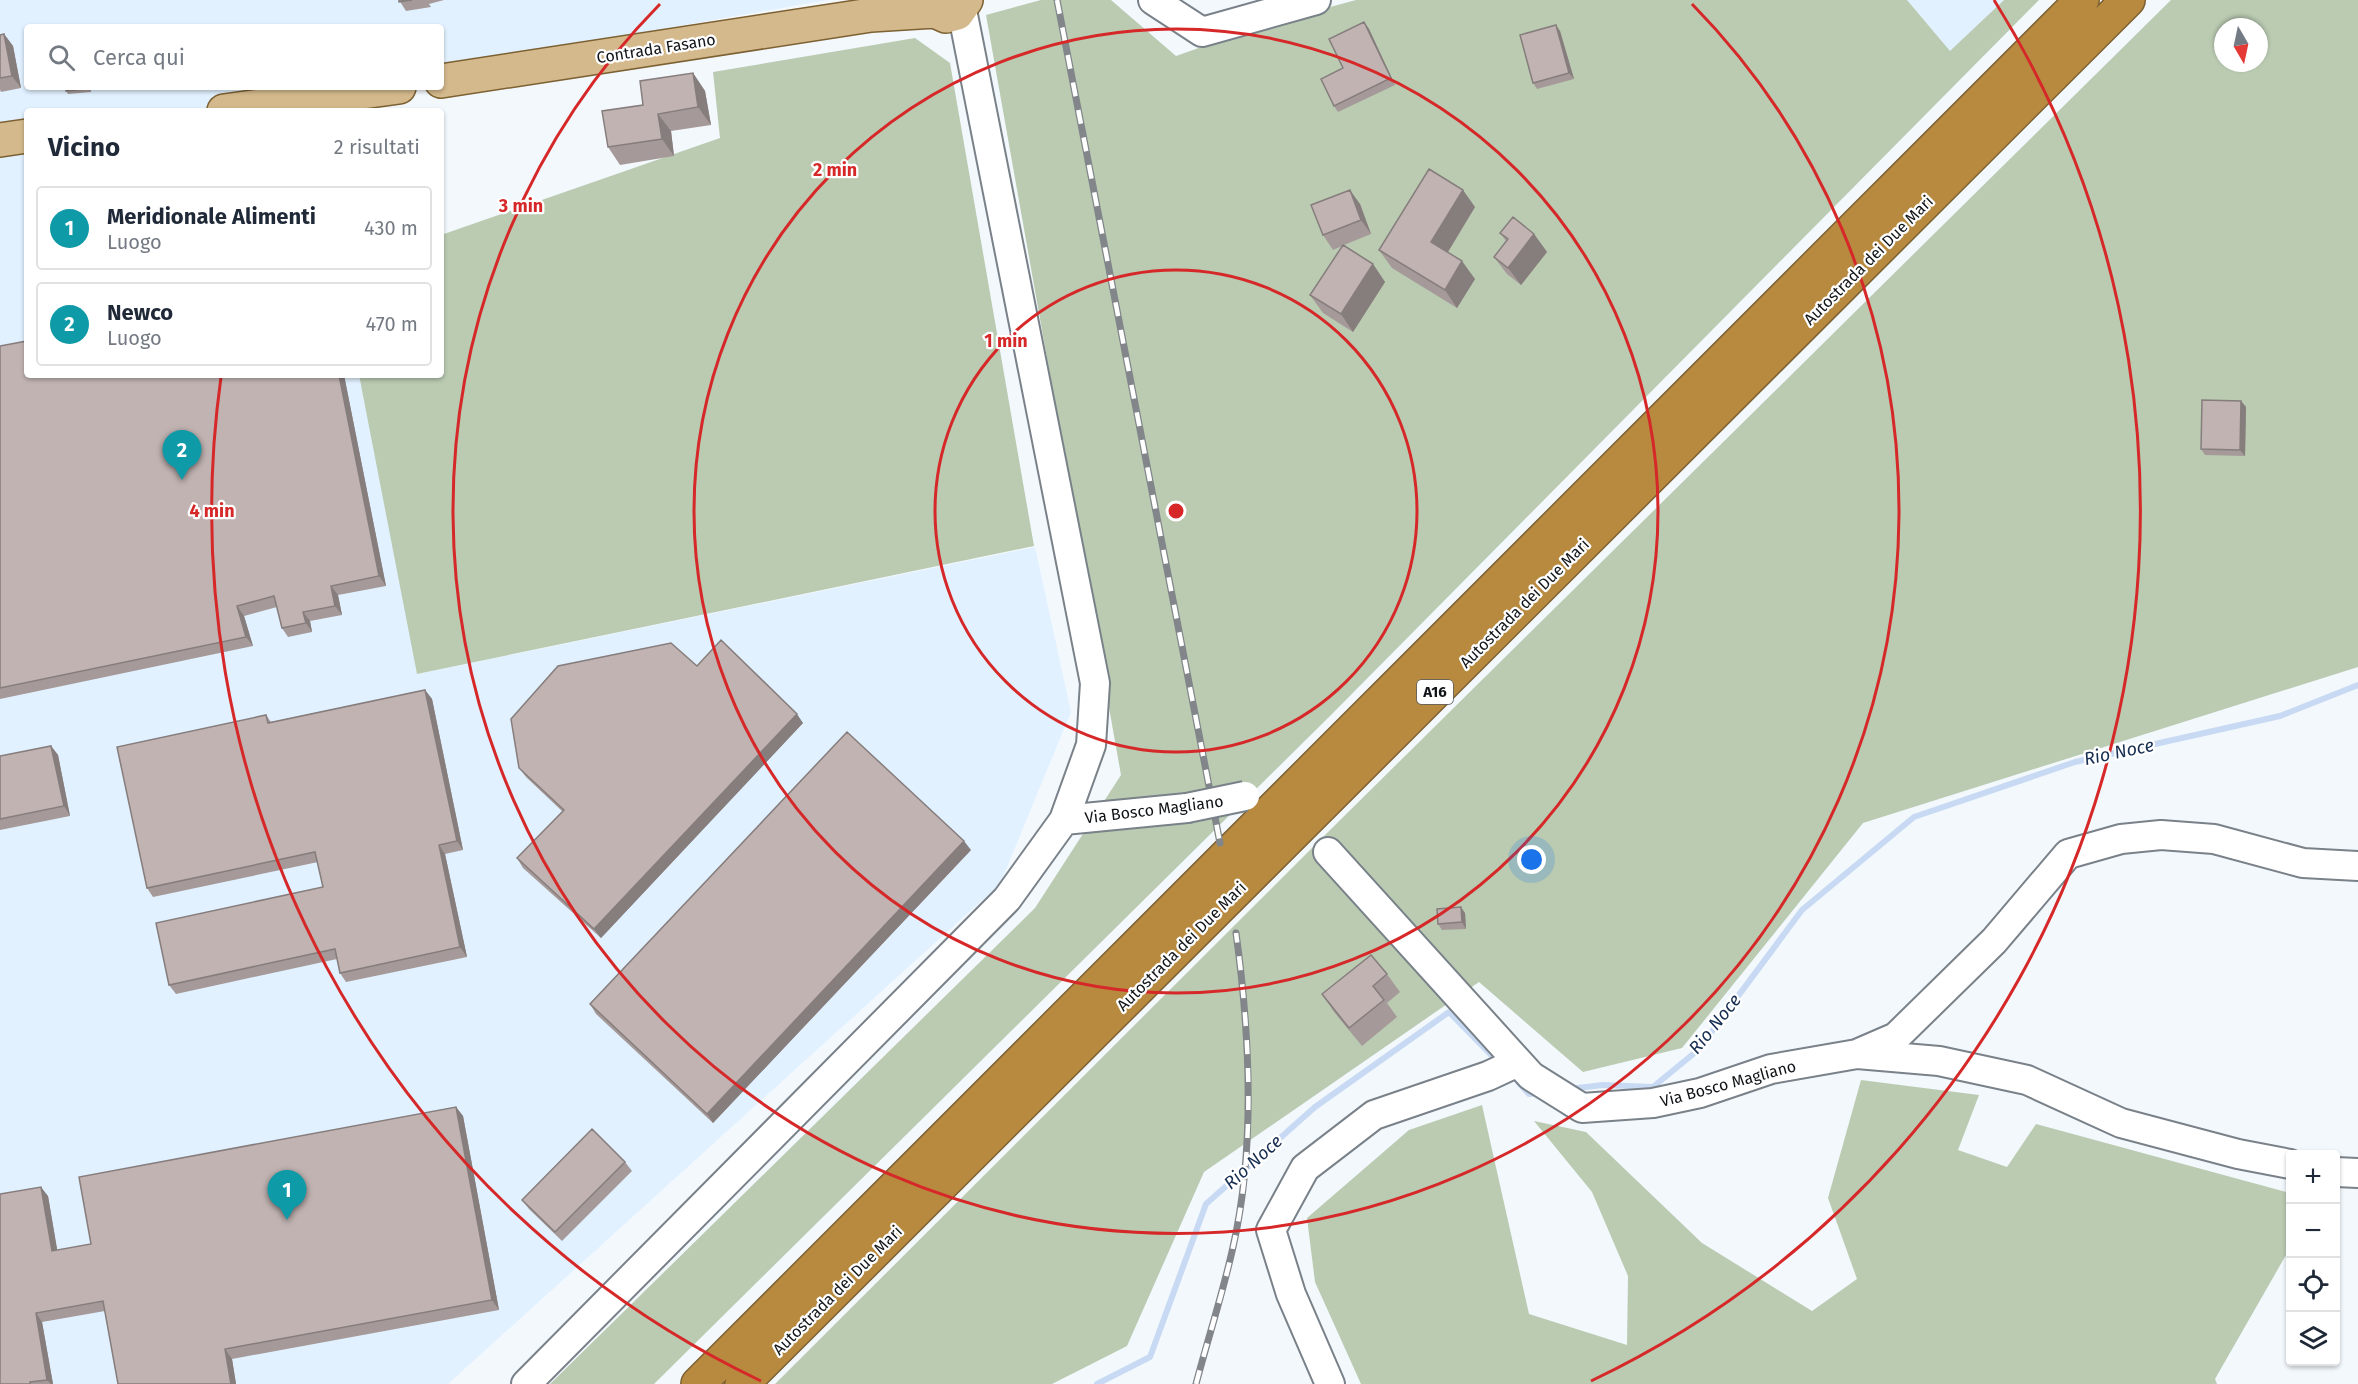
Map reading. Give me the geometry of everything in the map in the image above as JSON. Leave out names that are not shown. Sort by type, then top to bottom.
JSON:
[{"type":"highway","name":"Autostrada dei Due Mari","points":[[698,1384],[2082,0]]},
{"type":"highway","name":"Autostrada dei Due Mari","points":[[742,1384],[2128,0]]},
{"type":"main road","name":"Contrada Fasano","points":[[444,81],[950,5]]},
{"type":"main road","points":[[246,108],[377,90]]},
{"type":"main road","points":[[0,140],[24,136]]},
{"type":"street","points":[[1153,0],[1202,32],[1316,0]]},
{"type":"street","points":[[526,1384],[1008,899],[1064,820],[1091,745],[1095,683],[976,85],[950,5]]},
{"type":"street","name":"Via Bosco Magliano","points":[[1064,820],[1186,808],[1245,796]]},
{"type":"street","points":[[1857,1054],[1896,1037],[1994,941],[2068,854],[2121,839],[2161,835],[2214,839],[2303,863],[2358,866]]},
{"type":"street","name":"Via Bosco Magliano","points":[[1328,852],[1531,1076],[1582,1108],[1653,1103],[1700,1093],[1771,1069],[1857,1054],[1939,1061],[2027,1080],[2121,1123],[2238,1154],[2286,1163]]},
{"type":"street","points":[[1330,1384],[1291,1294],[1271,1230],[1305,1168],[1374,1115],[1488,1076],[1518,1062]]},
{"type":"street","points":[[2340,1172],[2358,1173]]},
{"type":"shaded area","points":[[0,0],[827,0],[444,67],[444,24],[24,24],[24,90],[329,90],[289,108],[24,108],[24,378],[360,378],[418,674],[1035,547],[1071,712],[1000,884],[448,1384],[0,1384]]},
{"type":"shaded area","points":[[1907,0],[2004,0],[1950,52]]},
{"type":"green space","points":[[1041,0],[1111,0],[1176,56],[1264,25],[1356,0],[1907,0],[1950,51],[2004,0],[2039,0],[1330,716],[654,1384],[550,1384],[1035,908],[1121,775],[986,15]]},
{"type":"green space","points":[[2171,0],[2358,0],[2358,667],[1863,823],[1682,1048],[1583,1072],[1479,982],[1204,1172],[1127,1346],[1052,1384],[775,1384],[1326,834]]},
{"type":"green space","points":[[915,38],[950,63],[1034,546],[417,674],[360,378],[444,378],[444,234],[720,138],[713,72]]},
{"type":"green space","points":[[1861,1080],[1979,1095],[1958,1150],[2007,1167],[2036,1124],[2286,1192],[2286,1255],[2215,1379],[2217,1384],[1361,1384],[1315,1282],[1307,1218],[1409,1130],[1482,1105],[1529,1314],[1627,1345],[1628,1276],[1592,1192],[1534,1121],[1586,1132],[1702,1243],[1812,1311],[1857,1279],[1828,1198]]},
{"type":"building","points":[[1364,22],[1391,78],[1334,106],[1321,79],[1343,68],[1329,39]]},
{"type":"building","points":[[1556,25],[1569,73],[1533,83],[1520,35]]},
{"type":"building","points":[[4,34],[12,76],[0,78],[0,35]]},
{"type":"building","points":[[693,73],[698,107],[658,114],[662,139],[608,147],[602,111],[643,105],[640,81]]},
{"type":"building","points":[[1429,169],[1463,190],[1431,242],[1462,261],[1445,290],[1379,250]]},
{"type":"building","points":[[1350,190],[1361,220],[1323,235],[1311,205]]},
{"type":"building","points":[[1513,217],[1534,234],[1508,268],[1494,257],[1508,239],[1500,233]]},
{"type":"building","points":[[1343,245],[1373,264],[1341,314],[1310,295]]},
{"type":"building","points":[[24,342],[24,378],[340,378],[379,576],[331,586],[335,606],[303,612],[306,623],[282,628],[274,596],[237,606],[246,637],[0,688],[0,346]]},
{"type":"building","points":[[2202,400],[2241,401],[2240,450],[2201,449]]},
{"type":"building","points":[[721,640],[797,714],[594,929],[517,858],[564,810],[519,768],[511,719],[558,666],[671,643],[697,666]]},
{"type":"building","points":[[425,690],[457,841],[439,845],[460,947],[340,973],[335,949],[169,985],[156,923],[323,887],[315,852],[147,888],[117,747],[266,715],[268,723]]},
{"type":"building","points":[[847,732],[964,841],[707,1114],[590,1004]]},
{"type":"building","points":[[51,746],[64,806],[0,819],[0,756]]},
{"type":"building","points":[[1461,907],[1462,922],[1438,924],[1437,909]]},
{"type":"building","points":[[1371,955],[1387,974],[1373,986],[1384,1000],[1349,1028],[1322,994]]},
{"type":"building","points":[[456,1107],[492,1300],[225,1349],[231,1384],[118,1384],[103,1301],[36,1313],[47,1380],[30,1382],[30,1384],[0,1384],[0,1194],[41,1187],[52,1251],[91,1244],[79,1177]]},
{"type":"building","points":[[592,1129],[625,1162],[555,1232],[522,1200]]},
{"type":"waterway","name":"Rio Noce","points":[[1569,1089],[1603,1085],[1653,1087],[1698,1050],[1802,910],[1914,817],[2075,762],[2280,716],[2358,685]]},
{"type":"waterway","name":"Rio Noce","points":[[1097,1384],[1150,1357],[1206,1204],[1315,1107],[1449,1012],[1498,1062]]},
{"type":"waterway","name":"Rio Noce","points":[[1518,1082],[1529,1094],[1538,1093]]},
{"type":"railway","points":[[1057,0],[1220,843]]},
{"type":"railway","points":[[1196,1384],[1233,1247],[1245,1170],[1248,1130],[1247,1051],[1236,933]]},
{"type":"place","name":"Newco","points":[[182,480]]},
{"type":"place","name":"Meridionale Alimenti","points":[[287,1220]]}]
